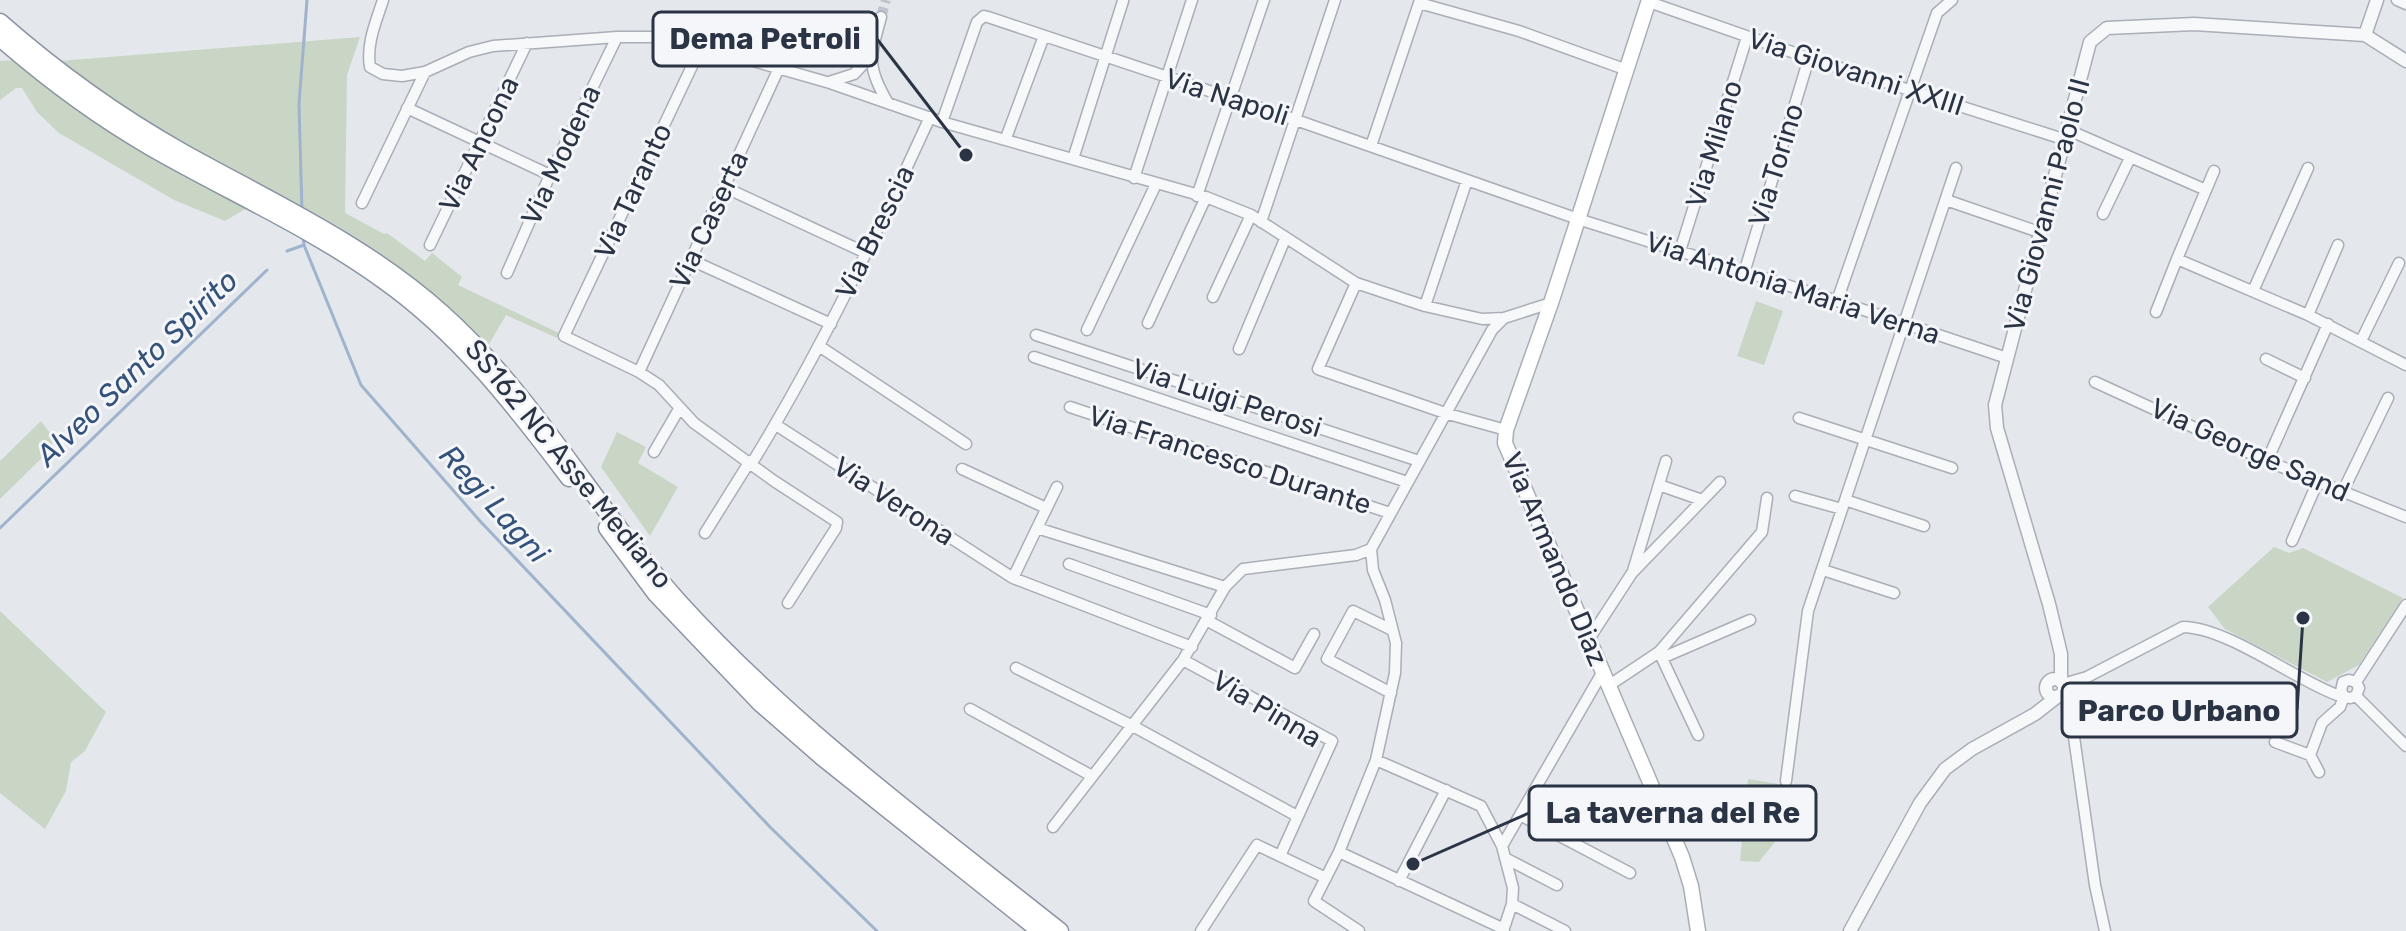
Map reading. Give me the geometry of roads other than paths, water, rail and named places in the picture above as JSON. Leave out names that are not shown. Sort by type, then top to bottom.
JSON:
[{"type":"highway","name":"SS162 NC Asse Mediano","points":[[0,22],[86,91],[238,188],[363,258],[444,314],[494,364],[677,599],[729,655],[824,741],[1060,931]]},
{"type":"highway","name":"SS162 NC Asse Mediano","points":[[0,38],[67,93],[151,147],[238,188]]},
{"type":"highway","name":"SS162 NC Asse Mediano","points":[[363,258],[434,321],[484,371],[656,594],[760,703],[822,757],[1040,931]]},
{"type":"main road","name":"Via Armando Diaz","points":[[1649,1],[1551,303],[1506,430],[1505,443],[1682,857],[1691,886],[1698,931]]},
{"type":"street","points":[[383,0],[370,46],[370,67],[390,76],[425,72],[469,52],[493,46],[657,36],[702,45],[827,82],[942,122],[1202,197],[1256,219],[1356,283],[1425,306],[1482,319],[1504,318],[1551,303]]},
{"type":"street","points":[[1134,178],[1192,0]]},
{"type":"street","points":[[1148,323],[1202,197],[1264,0]]},
{"type":"street","points":[[1213,297],[1256,219],[1296,120],[1335,0]]},
{"type":"street","points":[[1837,301],[1937,13],[1952,0]]},
{"type":"street","points":[[2377,0],[2365,35],[2406,61]]},
{"type":"street","points":[[2397,0],[2406,4]]},
{"type":"street","points":[[1073,159],[1123,1]]},
{"type":"street","name":"Via Giovanni XXIII","points":[[1649,1],[1909,90],[2065,134],[2206,190]]},
{"type":"street","points":[[1371,146],[1419,3],[1519,31],[1627,70]]},
{"type":"street","points":[[827,82],[854,74],[870,57],[881,17]]},
{"type":"street","name":"Via Napoli","points":[[942,122],[980,18],[988,17],[1578,219]]},
{"type":"street","name":"Via Giovanni Paolo II","points":[[2057,687],[2057,640],[1997,428],[1995,405],[2090,42],[2107,28],[2194,24],[2365,35]]},
{"type":"street","points":[[1006,138],[1044,36]]},
{"type":"street","name":"Via Modena","points":[[507,273],[550,175],[617,37]]},
{"type":"street","name":"Via Milano","points":[[1680,251],[1747,37]]},
{"type":"street","name":"Via Ancona","points":[[430,245],[527,43]]},
{"type":"street","name":"Via Taranto","points":[[639,372],[564,336],[702,45]]},
{"type":"street","points":[[870,57],[879,88],[888,103]]},
{"type":"street","name":"Via Torino","points":[[1744,273],[1809,58]]},
{"type":"street","name":"Via Caserta","points":[[639,372],[779,68]]},
{"type":"street","points":[[362,203],[425,72]]},
{"type":"street","points":[[407,108],[550,175]]},
{"type":"street","name":"Via Brescia","points":[[705,533],[776,425],[831,324],[930,117]]},
{"type":"street","points":[[2103,214],[2130,158]]},
{"type":"street","points":[[1786,781],[1808,611],[1956,168]]},
{"type":"street","points":[[2253,291],[2308,168]]},
{"type":"street","points":[[2156,312],[2214,171]]},
{"type":"street","points":[[1425,306],[1467,180]]},
{"type":"street","points":[[1087,330],[1156,184]]},
{"type":"street","points":[[724,187],[866,253]]},
{"type":"street","points":[[1946,200],[2039,232]]},
{"type":"street","name":"Via Antonia Maria Verna","points":[[1578,219],[2007,358]]},
{"type":"street","points":[[1239,349],[1285,239]]},
{"type":"street","points":[[2308,315],[2338,245]]},
{"type":"street","points":[[2177,259],[2328,324],[2406,365]]},
{"type":"street","points":[[691,260],[831,324]]},
{"type":"street","points":[[2361,341],[2399,263]]},
{"type":"street","points":[[1356,283],[1318,369],[1448,414],[1506,430]]},
{"type":"street","points":[[1359,931],[1314,901],[1339,852],[1376,760],[1395,673],[1396,643],[1385,600],[1373,570],[1371,549],[1492,330],[1504,318]]},
{"type":"street","points":[[2267,461],[2328,324]]},
{"type":"street","name":"Via Luigi Perosi","points":[[1036,335],[1419,461]]},
{"type":"street","points":[[819,346],[966,444]]},
{"type":"street","points":[[1034,357],[1407,482]]},
{"type":"street","points":[[2266,359],[2305,378]]},
{"type":"street","points":[[639,372],[659,385],[694,423],[837,522],[788,603]]},
{"type":"street","name":"Via George Sand","points":[[2095,382],[2267,461],[2406,517]]},
{"type":"street","points":[[2343,491],[2388,398]]},
{"type":"street","name":"Via Francesco Durante","points":[[1070,407],[1390,513]]},
{"type":"street","points":[[654,452],[679,409]]},
{"type":"street","points":[[1799,418],[1952,468]]},
{"type":"street","name":"Via Verona","points":[[776,425],[1013,578],[1192,647]]},
{"type":"street","points":[[1632,573],[1666,461]]},
{"type":"street","points":[[962,469],[1046,508]]},
{"type":"street","points":[[2292,541],[2318,481]]},
{"type":"street","points":[[1589,639],[1632,573],[1720,482]]},
{"type":"street","points":[[1659,485],[1702,500]]},
{"type":"street","points":[[1013,578],[1057,487]]},
{"type":"street","points":[[1795,496],[1924,526]]},
{"type":"street","points":[[1661,655],[1762,532],[1767,498]]},
{"type":"street","points":[[1037,528],[1225,587]]},
{"type":"street","points":[[1053,827],[1183,660],[1225,587],[1243,569],[1356,555],[1371,549]]},
{"type":"street","points":[[1069,564],[1209,618],[1295,668],[1314,634]]},
{"type":"street","points":[[1823,570],[1894,593]]},
{"type":"street","points":[[2310,755],[2322,723],[2359,688],[2356,682],[2406,605]]},
{"type":"street","points":[[1391,693],[1327,659],[1353,611],[1392,630]]},
{"type":"street","points":[[1502,846],[1605,679],[1750,620]]},
{"type":"street","points":[[1850,931],[1920,803],[1945,769],[1972,749],[2024,720],[2057,687],[2087,677],[2172,630],[2195,627],[2222,637],[2330,692],[2350,696],[2406,746]]},
{"type":"street","points":[[1661,655],[1698,735]]},
{"type":"street","name":"Via Pinna","points":[[1183,660],[1332,741],[1280,856]]},
{"type":"street","points":[[1016,668],[1131,725],[1297,816]]},
{"type":"street","points":[[2057,687],[2070,709],[2095,885],[2105,931]]},
{"type":"street","points":[[970,709],[1092,776]]},
{"type":"street","points":[[2275,742],[2310,755],[2319,772]]},
{"type":"street","points":[[1339,852],[1504,930],[1513,888],[1502,846],[1481,806],[1376,760]]},
{"type":"street","points":[[1399,881],[1446,790]]},
{"type":"street","points":[[1520,815],[1630,873]]},
{"type":"street","points":[[1201,931],[1257,845],[1326,878]]},
{"type":"street","points":[[1505,858],[1557,885]]},
{"type":"street","points":[[1512,904],[1565,931]]},
{"type":"waterway","name":"Regi Lagni","points":[[302,212],[299,104],[307,0]]},
{"type":"waterway","name":"Regi Lagni","points":[[303,235],[304,245],[361,385],[480,521],[771,828],[877,931]]},
{"type":"waterway","name":"Alveo Santo Spirito","points":[[287,251],[304,245]]},
{"type":"waterway","name":"Alveo Santo Spirito","points":[[0,528],[267,270]]},
{"type":"tunnel","points":[[881,17],[886,0]]},
{"type":"place","name":"Dema Petroli","points":[[966,155]]},
{"type":"place","name":"Parco Urbano","points":[[2303,618]]},
{"type":"place","name":"La taverna del Re","points":[[1413,864]]}]
